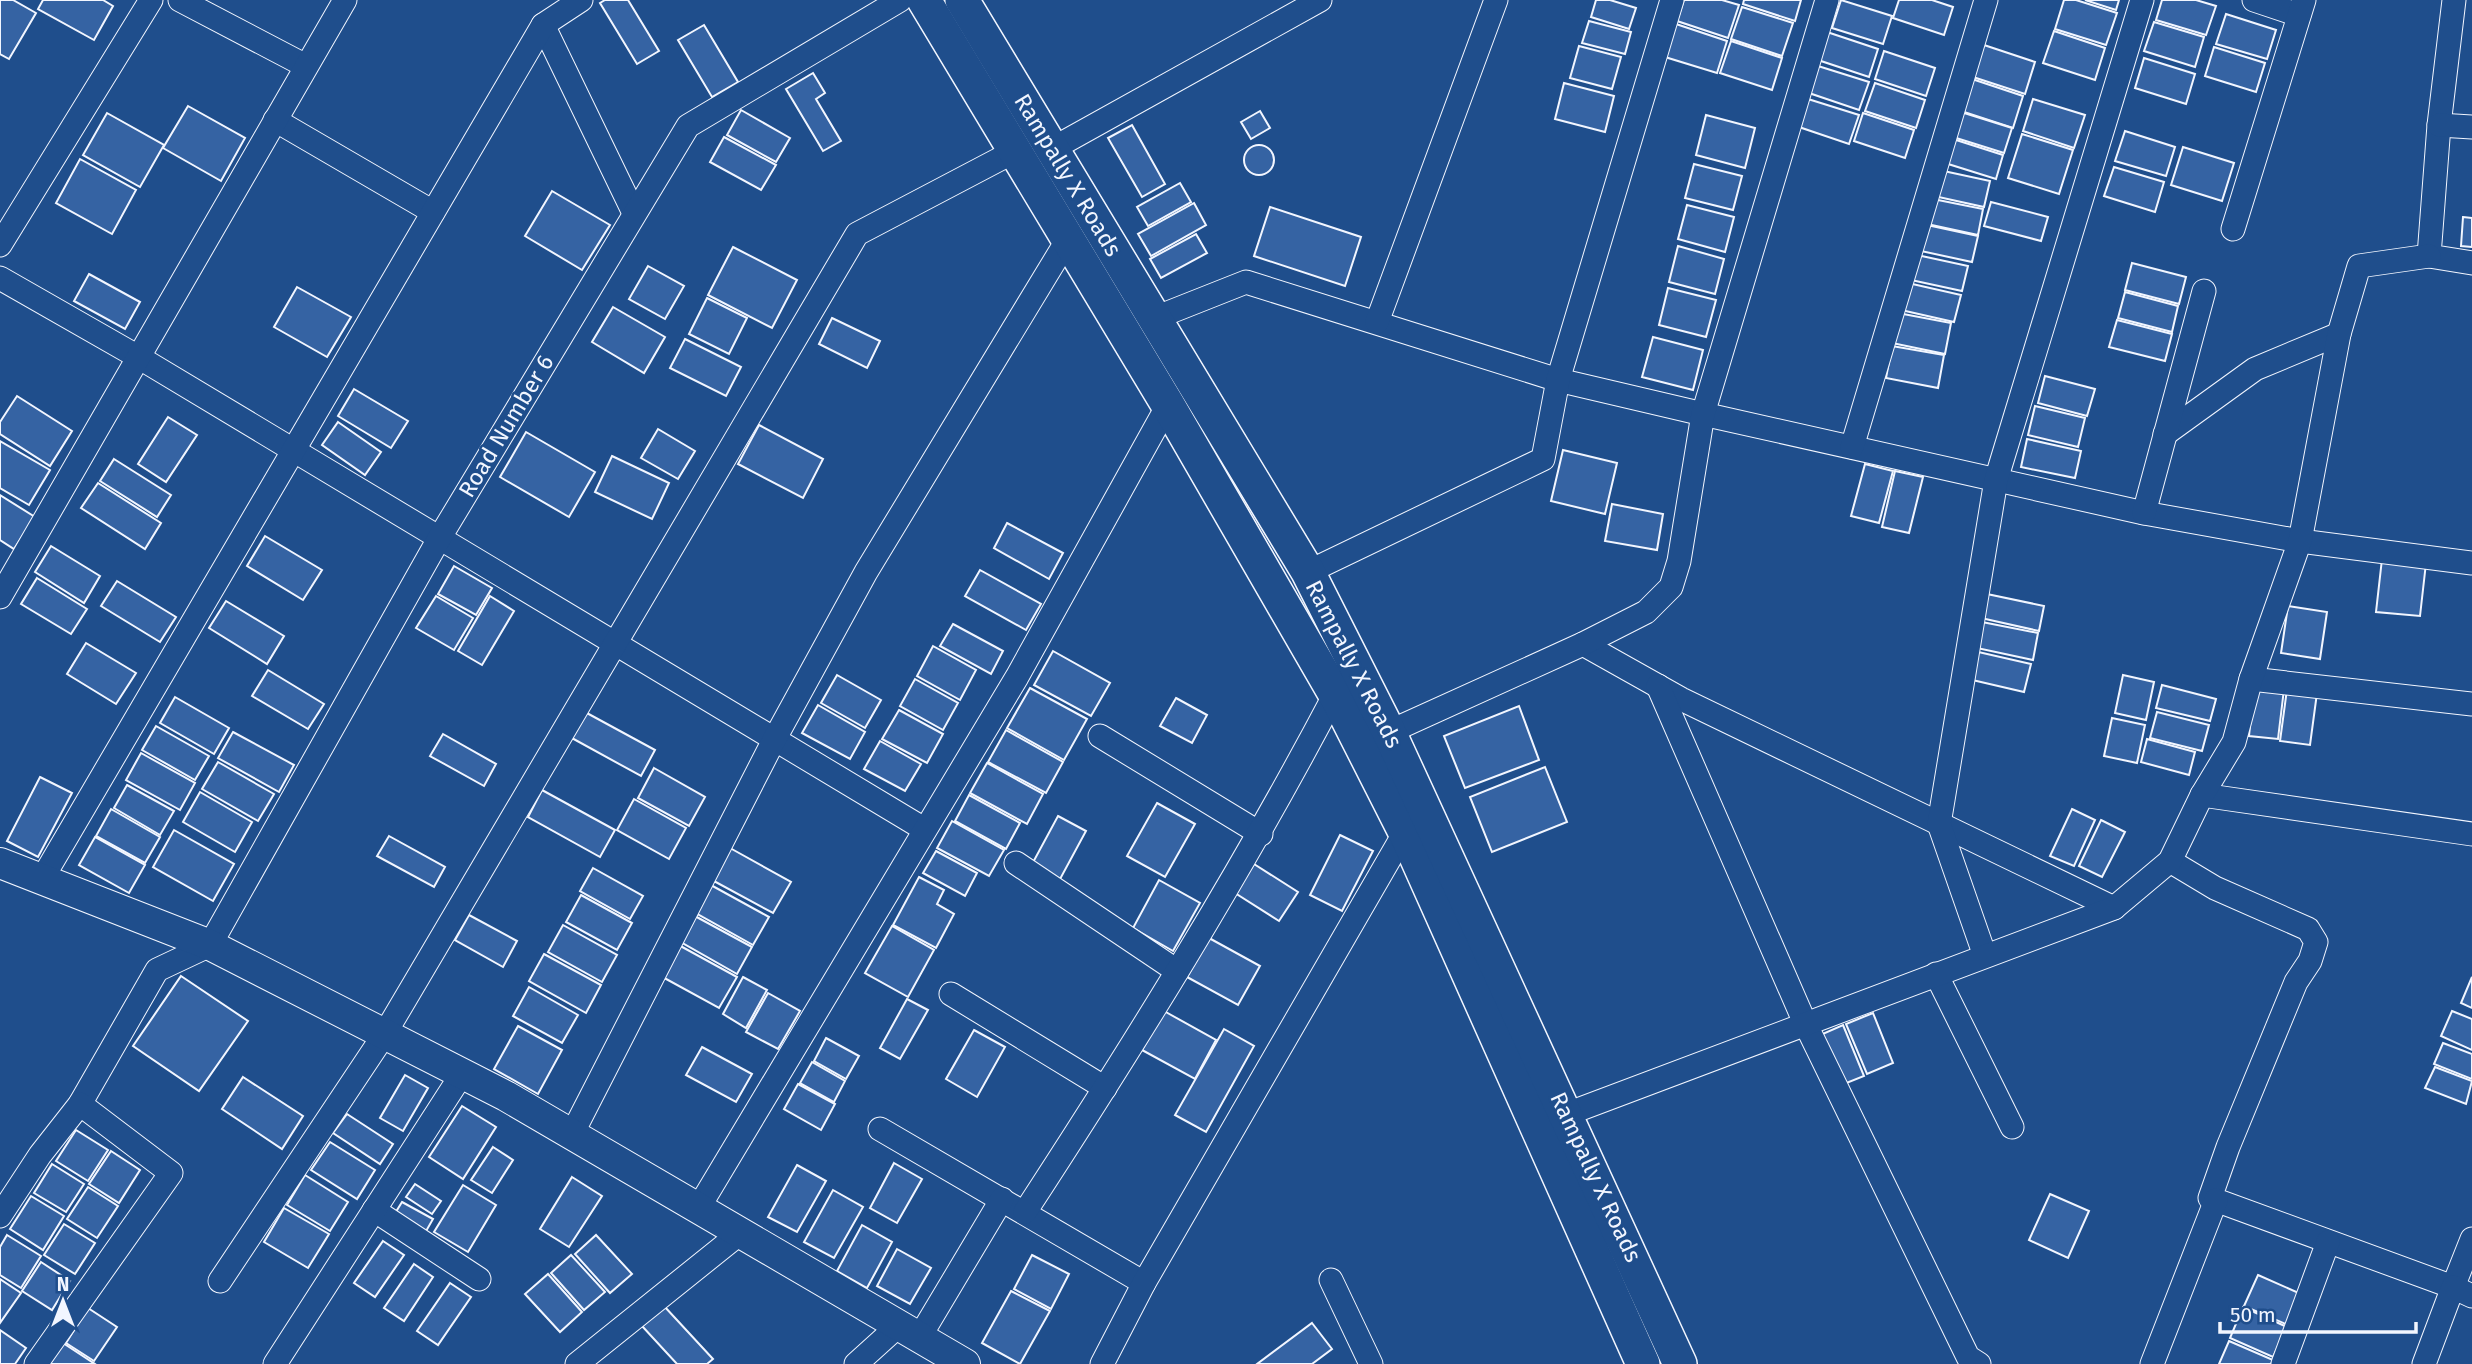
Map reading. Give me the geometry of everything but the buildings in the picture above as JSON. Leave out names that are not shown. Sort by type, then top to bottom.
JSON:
[{"type":"main road","points":[[924,0],[1168,405],[1335,694],[1405,832],[1643,1364]]},
{"type":"main road","name":"Rampally X Roads","points":[[961,0],[1308,572],[1389,732],[1680,1364]]},
{"type":"street","points":[[0,245],[151,0]]},
{"type":"street","points":[[180,0],[306,66]]},
{"type":"street","points":[[0,597],[345,0]]},
{"type":"street","points":[[42,879],[542,25],[581,0]]},
{"type":"street","name":"Road Number 6","points":[[210,944],[440,537],[688,126],[900,0]]},
{"type":"street","points":[[1052,149],[1320,0]]},
{"type":"street","points":[[1377,322],[1496,0]]},
{"type":"street","points":[[1308,572],[1543,459],[1558,380],[1672,0]]},
{"type":"street","points":[[1389,732],[1583,645],[1646,612],[1671,587],[1679,561],[1703,414],[1827,0]]},
{"type":"street","points":[[1852,447],[1986,0]]},
{"type":"street","points":[[1985,956],[1939,824],[1996,480],[2141,0]]},
{"type":"street","points":[[2233,229],[2302,7],[2254,0]]},
{"type":"street","points":[[2429,256],[2454,0]]},
{"type":"street","points":[[542,25],[634,213]]},
{"type":"street","points":[[275,120],[433,212]]},
{"type":"street","points":[[2440,125],[2472,127]]},
{"type":"street","points":[[220,1281],[384,1035],[857,234],[1015,151]]},
{"type":"street","points":[[572,1134],[774,740],[866,572],[1068,239]]},
{"type":"street","points":[[1567,1114],[2114,908],[2170,861],[2202,795],[2234,742],[2250,679],[2300,541],[2339,334],[2359,265],[2429,256],[2472,263]]},
{"type":"street","points":[[0,278],[140,358],[924,829]]},
{"type":"street","points":[[1155,318],[1246,282],[1558,380],[1703,414],[2144,513],[2300,541],[2472,564]]},
{"type":"street","points":[[2144,513],[2204,291]]},
{"type":"street","points":[[2165,434],[2255,369],[2339,334]]},
{"type":"street","points":[[699,1207],[1017,677],[1168,405]]},
{"type":"street","points":[[1583,645],[1658,686],[2114,908]]},
{"type":"street","points":[[2250,679],[2472,704]]},
{"type":"street","points":[[1658,686],[1805,1023],[1968,1357],[1979,1364]]},
{"type":"street","points":[[1025,1212],[1105,1088],[1261,834],[1335,694]]},
{"type":"street","points":[[1101,736],[1261,834]]},
{"type":"street","points":[[2202,795],[2472,834]]},
{"type":"street","points":[[1102,1364],[1144,1283],[1405,832]]},
{"type":"street","points":[[2170,861],[2215,888],[2308,929],[2316,942],[2311,961],[2295,982],[2210,1198],[2463,1292]]},
{"type":"street","points":[[0,863],[210,944],[462,1074],[699,1207],[739,1234],[965,1364]]},
{"type":"street","points":[[1016,863],[1177,971]]},
{"type":"street","points":[[0,1216],[40,1155],[80,1104],[157,970],[210,944]]},
{"type":"street","points":[[1936,974],[2012,1128]]},
{"type":"street","points":[[951,994],[1105,1088]]},
{"type":"street","points":[[275,1364],[462,1074]]},
{"type":"street","points":[[36,1364],[170,1173],[80,1104]]},
{"type":"street","points":[[880,1129],[1144,1283]]},
{"type":"street","points":[[856,1364],[909,1332],[1002,1199]]},
{"type":"street","points":[[2152,1364],[2216,1200]]},
{"type":"street","points":[[374,1210],[479,1279]]},
{"type":"street","points":[[577,1364],[739,1234]]},
{"type":"street","points":[[2424,1364],[2463,1292],[2472,1239]]},
{"type":"street","points":[[2283,1364],[2328,1241]]},
{"type":"street","points":[[1331,1280],[1371,1364]]}]
